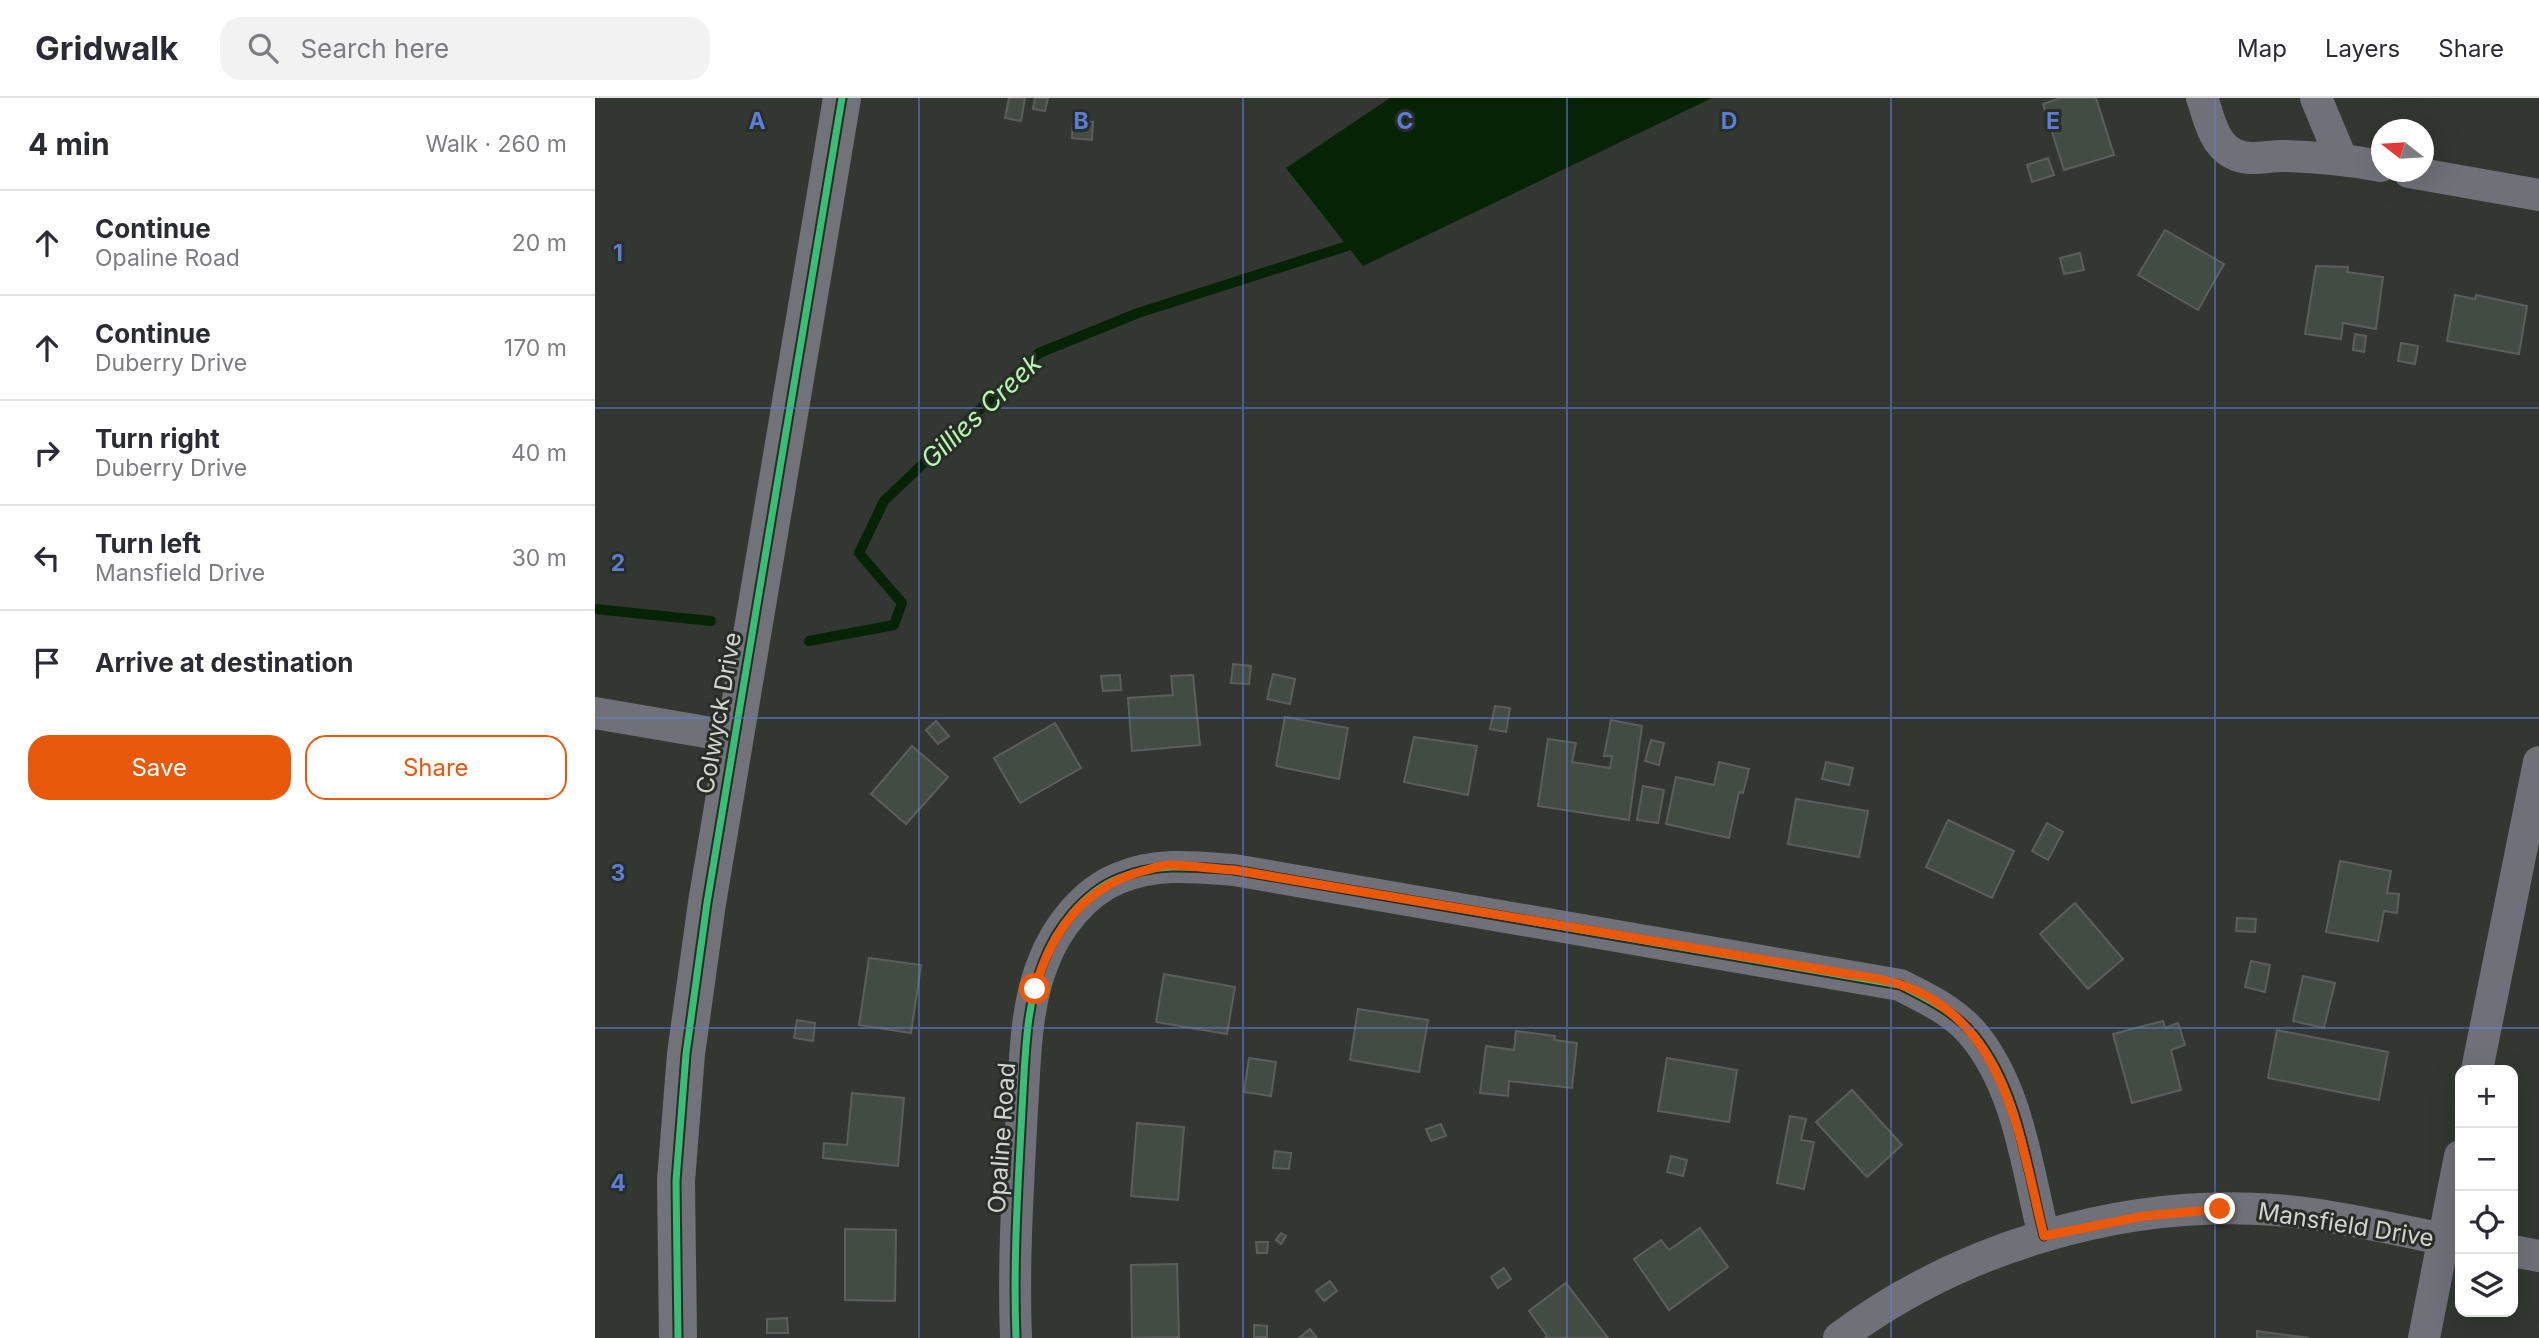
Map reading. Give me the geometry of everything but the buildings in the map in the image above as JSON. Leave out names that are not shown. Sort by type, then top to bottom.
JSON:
[{"type":"street","name":"Colwyck Drive","points":[[678,1338],[676,1181],[686,1054],[735,737],[842,98]]},
{"type":"street","points":[[2202,98],[2214,134],[2231,153],[2253,160],[2281,156],[2341,158],[2371,164]]},
{"type":"street","points":[[2316,98],[2341,158]]},
{"type":"street","points":[[2434,176],[2539,195]]},
{"type":"street","points":[[595,713],[735,737]]},
{"type":"street","points":[[2478,1065],[2539,762]]},
{"type":"street","name":"Opaline Road","points":[[1016,1338],[1013,1260],[1025,1068],[1035,989],[1042,963],[1059,930],[1075,909],[1118,878],[1167,865],[1234,870],[1900,985],[1936,1002],[1973,1034],[2000,1073],[2044,1236]]},
{"type":"street","points":[[2424,1338],[2452,1240],[2457,1191]]},
{"type":"street","name":"Mansfield Drive","points":[[1839,1338],[1911,1292],[1969,1264],[2044,1236],[2144,1216],[2220,1209],[2277,1210],[2452,1240]]},
{"type":"street","points":[[2518,1252],[2539,1256]]},
{"type":"shaded area","points":[[1390,98],[1712,98],[1363,266],[1286,168]]},
{"type":"waterway","name":"Gillies Creek","points":[[809,641],[894,625],[902,603],[859,553],[884,501],[1039,353],[1138,313],[1347,246]]},
{"type":"waterway","name":"Gillies Creek","points":[[595,609],[711,621]]},
{"type":"cycle path","points":[[678,1338],[676,1181],[686,1054],[707,903],[842,98]]},
{"type":"cycle path","points":[[1016,1338],[1016,1224],[1024,1073],[1029,1016],[1037,980],[1055,937],[1073,913],[1094,892],[1119,878],[1162,868],[1234,870],[1900,985],[1940,1006],[1958,1019],[1974,1035],[1989,1057],[2002,1080],[2019,1131],[2044,1236]]},
{"type":"route","points":[[1035,989],[1042,963],[1059,930],[1075,909],[1118,878],[1167,865],[1234,870],[1842,973],[1900,985],[1936,1002],[1973,1034],[2000,1073],[2044,1236],[2144,1216],[2220,1209]]}]
